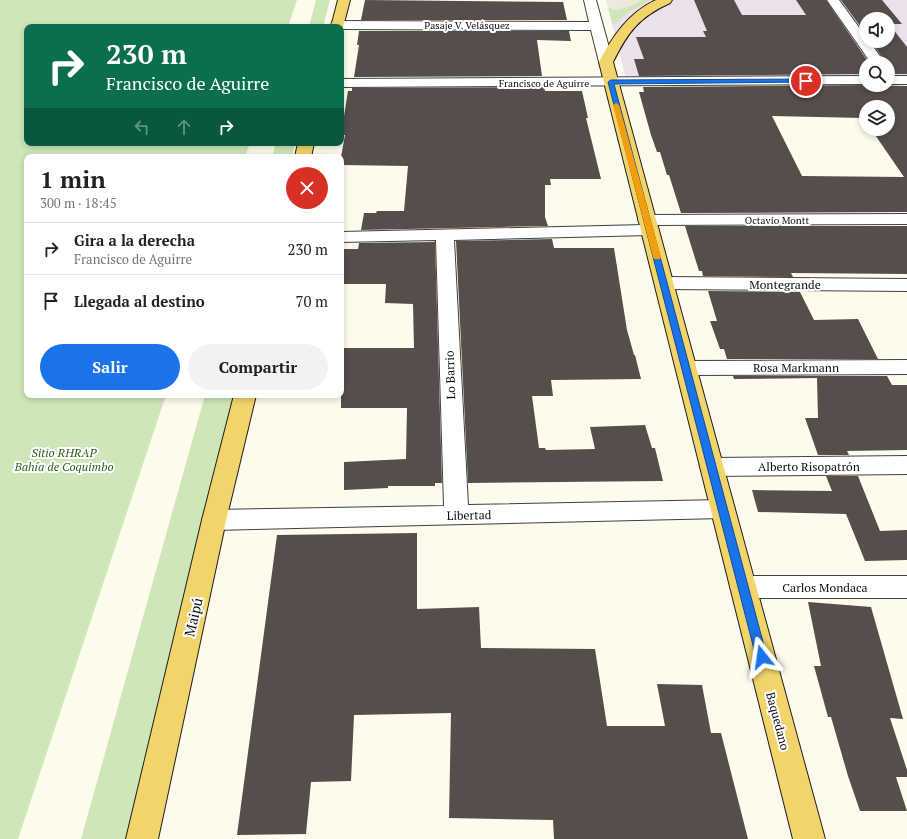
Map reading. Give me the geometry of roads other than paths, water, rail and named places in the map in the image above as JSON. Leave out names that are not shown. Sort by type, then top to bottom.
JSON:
[{"type":"main road","points":[[338,24],[344,0]]},
{"type":"main road","points":[[606,62],[627,25],[650,8],[666,0]]},
{"type":"main road","name":"Baquedano","points":[[606,62],[809,839]]},
{"type":"main road","name":"Maipú","points":[[142,839],[214,520],[244,398]]},
{"type":"street","name":"Baquedano","points":[[590,0],[606,62]]},
{"type":"street","points":[[833,0],[873,56]]},
{"type":"street","name":"Pasaje V. Velásquez","points":[[344,26],[596,26]]},
{"type":"street","points":[[895,79],[907,80]]},
{"type":"street","name":"Francisco de Aguirre","points":[[344,84],[859,80]]},
{"type":"street","name":"Octavio Montt","points":[[649,225],[907,219]]},
{"type":"street","points":[[344,237],[649,225]]},
{"type":"street","name":"Lo Barrio","points":[[445,234],[456,515]]},
{"type":"street","name":"Montegrande","points":[[664,283],[907,285]]},
{"type":"street","name":"Rosa Markmann","points":[[686,368],[907,367]]},
{"type":"street","name":"Alberto Risopatrón","points":[[712,467],[907,465]]},
{"type":"street","name":"Libertad","points":[[214,520],[723,509]]},
{"type":"street","name":"Carlos Mondaca","points":[[743,588],[907,587]]},
{"type":"park label","name":"Sitio RHRAP Bahía de Coquimbo","points":[[64,459]]}]
